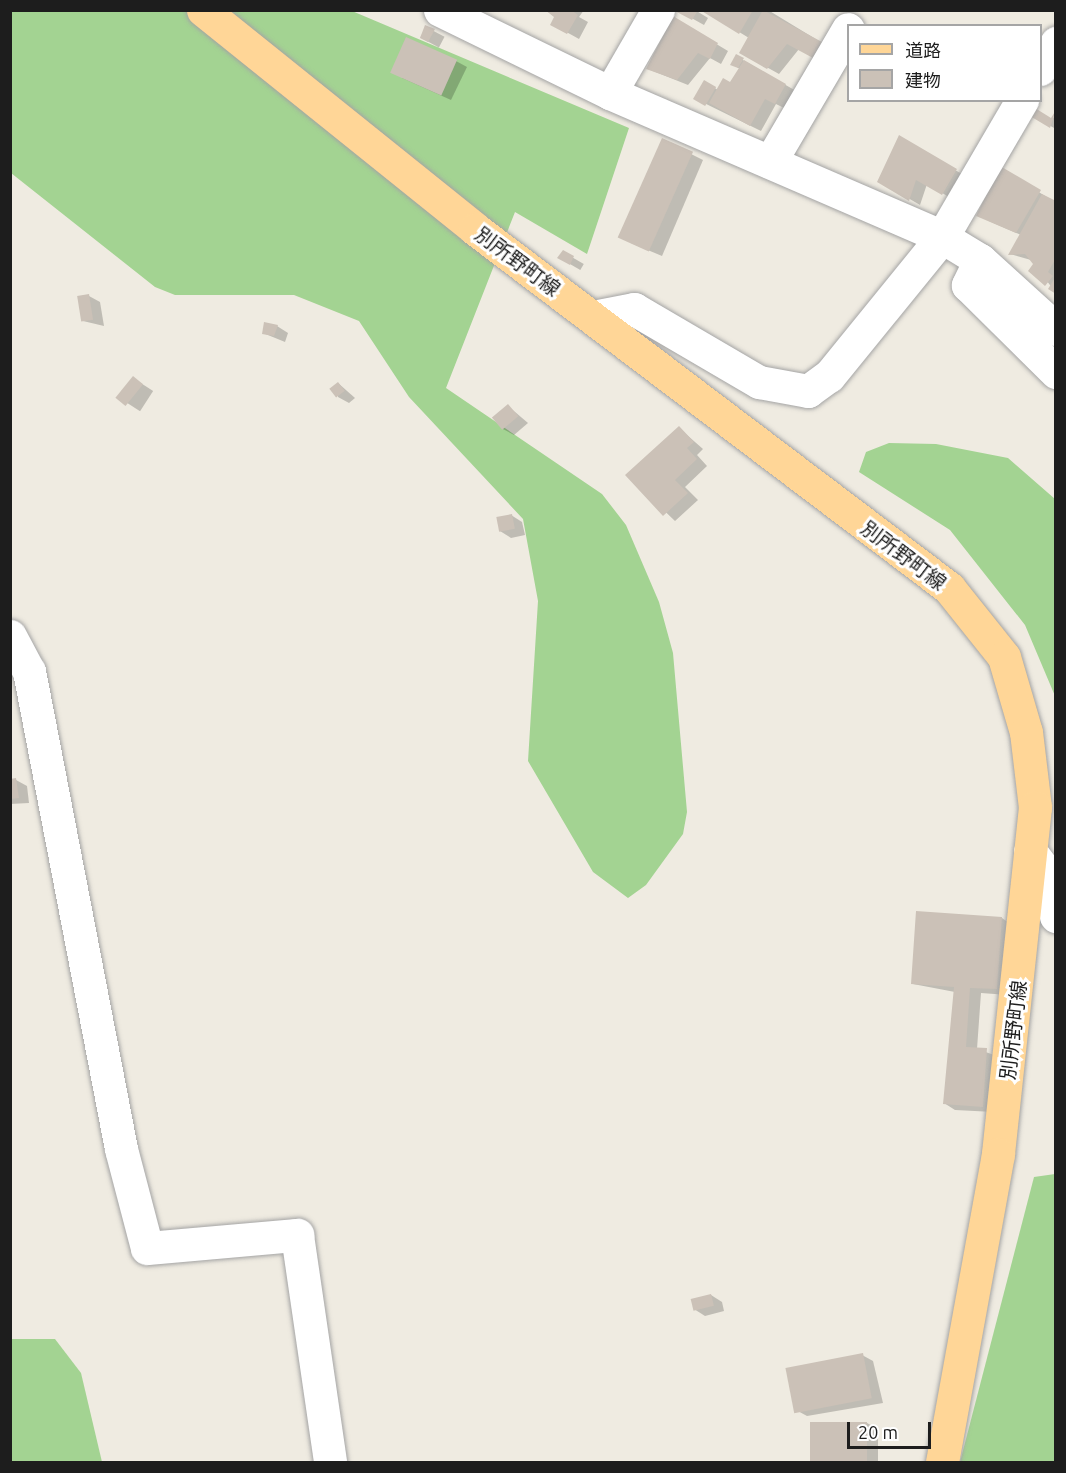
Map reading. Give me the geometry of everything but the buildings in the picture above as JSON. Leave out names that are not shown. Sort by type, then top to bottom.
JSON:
[{"type":"main road","name":"別所野町線","points":[[203,10],[592,317],[949,588],[1004,657],[1026,732],[1035,807],[998,1154],[942,1462]]},
{"type":"street","points":[[440,10],[610,93],[942,237],[980,260],[1056,328]]},
{"type":"street","points":[[610,93],[657,10]]},
{"type":"street","points":[[851,24],[859,10]]},
{"type":"street","points":[[770,162],[847,30]]},
{"type":"street","points":[[1042,67],[1056,44]]},
{"type":"street","points":[[592,317],[634,309],[759,382],[808,391],[829,376],[942,237],[1021,102]]},
{"type":"street","points":[[980,260],[968,285],[1056,372]]},
{"type":"street","points":[[10,636],[29,671],[121,1149],[147,1248],[297,1235],[330,1462]]},
{"type":"street","points":[[1030,851],[1048,875],[1056,916]]},
{"type":"green space","points":[[10,11],[352,11],[629,128],[587,254],[515,212],[446,388],[602,494],[626,525],[659,602],[673,653],[687,812],[683,834],[646,885],[628,898],[593,872],[528,761],[538,601],[523,519],[409,397],[359,321],[294,295],[175,295],[155,287],[11,173]]},
{"type":"green space","points":[[889,443],[936,444],[1008,458],[1055,499],[1055,696],[1025,625],[950,530],[859,472],[866,452]]},
{"type":"green space","points":[[1055,1174],[1055,1462],[960,1462],[1034,1177]]},
{"type":"green space","points":[[11,1339],[55,1339],[81,1373],[102,1462],[11,1462]]}]
